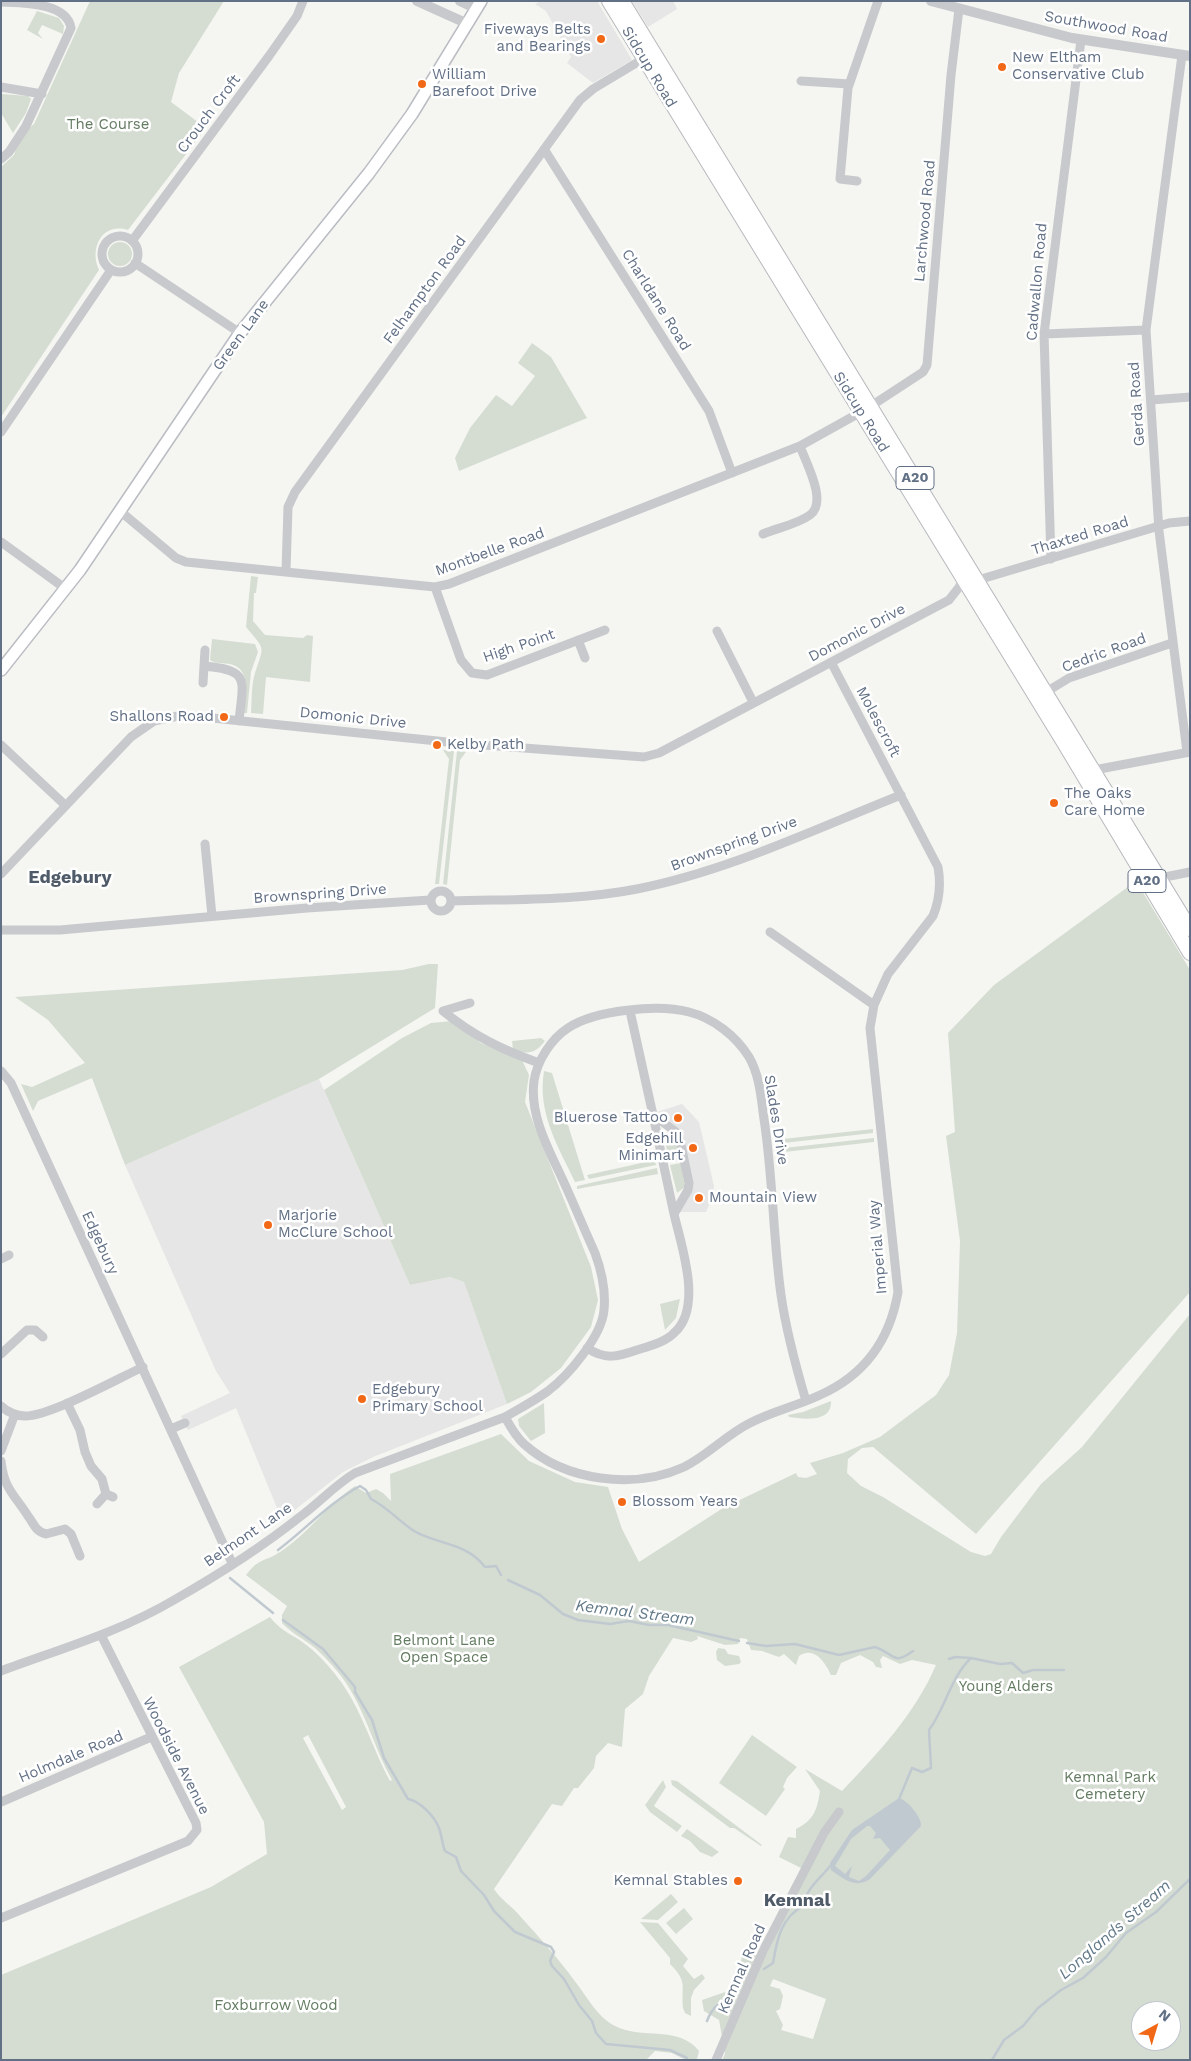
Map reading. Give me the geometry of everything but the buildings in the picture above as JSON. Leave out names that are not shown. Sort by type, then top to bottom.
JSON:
[{"type":"highway","name":"Sidcup Road","points":[[609,1],[637,62],[861,412],[1190,953]]},
{"type":"highway","name":"Sidcup Road","points":[[622,1],[861,412],[978,580],[1190,929]]},
{"type":"main road","name":"Green Lane","points":[[1,670],[66,589],[240,333],[380,158],[417,107],[479,5]]},
{"type":"street","name":"Crouch Croft","points":[[132,241],[269,56],[297,16],[303,1]]},
{"type":"street","points":[[417,1],[468,24]]},
{"type":"street","points":[[460,1],[479,5]]},
{"type":"street","points":[[857,181],[840,179],[849,84],[878,1]]},
{"type":"street","name":"Southwood Road","points":[[931,1],[1081,40],[1186,55]]},
{"type":"street","points":[[1,2],[28,3],[58,11],[68,18],[70,30],[26,126],[9,152],[1,159]]},
{"type":"street","name":"Larchwood Road","points":[[861,412],[923,372],[927,366],[951,75],[959,9]]},
{"type":"street","name":"Cadwallon Road","points":[[1051,559],[1044,334],[1057,214],[1081,40]]},
{"type":"street","name":"Gerda Road","points":[[1186,55],[1146,330],[1159,527],[1172,643],[1188,752]]},
{"type":"street","name":"Felhampton Road","points":[[286,570],[288,507],[295,492],[580,100],[593,89],[637,62]]},
{"type":"street","points":[[801,81],[849,84]]},
{"type":"street","points":[[1,87],[42,94]]},
{"type":"street","name":"Charldane Road","points":[[544,149],[709,411],[732,473]]},
{"type":"street","points":[[117,236],[132,241],[138,252],[135,263],[123,272],[111,270],[103,260],[103,248],[106,243],[117,236]]},
{"type":"street","points":[[135,263],[240,333]]},
{"type":"street","points":[[1,432],[111,270]]},
{"type":"street","points":[[1044,334],[1146,330]]},
{"type":"street","points":[[1151,400],[1190,397]]},
{"type":"street","name":"Montbelle Road","points":[[120,511],[176,558],[186,562],[286,570],[435,587],[800,446],[861,412]]},
{"type":"street","points":[[763,534],[810,515],[817,508],[818,498],[800,446]]},
{"type":"street","name":"Thaxted Road","points":[[978,580],[1159,527],[1190,521]]},
{"type":"street","points":[[1,542],[66,589]]},
{"type":"street","name":"Domonic Drive","points":[[1,874],[131,736],[149,724],[183,715],[457,743],[644,757],[659,753],[752,702],[949,600],[960,586],[962,576]]},
{"type":"street","name":"High Point","points":[[435,587],[461,660],[472,673],[487,674],[606,630]]},
{"type":"street","points":[[717,631],[752,702]]},
{"type":"street","name":"High Point","points":[[578,640],[585,658]]},
{"type":"street","name":"Cedric Road","points":[[1046,692],[1069,678],[1172,643]]},
{"type":"street","points":[[202,683],[205,650]]},
{"type":"street","name":"Molescroft","points":[[831,662],[901,795]]},
{"type":"street","points":[[204,666],[229,669],[240,677],[243,685],[239,721]]},
{"type":"street","points":[[1,745],[65,805]]},
{"type":"street","points":[[1094,770],[1188,752]]},
{"type":"street","name":"Brownspring Drive","points":[[451,901],[592,896],[656,885],[708,871],[901,795]]},
{"type":"street","name":"Imperial Way","points":[[504,1417],[522,1444],[546,1461],[567,1470],[592,1477],[623,1479],[652,1477],[674,1471],[701,1457],[751,1422],[806,1401],[837,1386],[861,1368],[873,1356],[885,1337],[898,1292],[870,1028],[874,1005],[882,985],[894,963],[929,923],[938,905],[940,891],[938,867],[901,795]]},
{"type":"street","points":[[205,844],[212,916]]},
{"type":"street","points":[[1160,878],[1185,874]]},
{"type":"street","points":[[1169,893],[1172,885],[1185,874]]},
{"type":"street","name":"Brownspring Drive","points":[[440,890],[449,894],[451,901],[449,907],[442,911],[435,909],[430,900],[432,895],[440,890]]},
{"type":"street","name":"Brownspring Drive","points":[[1,930],[60,930],[212,916],[430,900]]},
{"type":"street","points":[[770,932],[874,1005]]},
{"type":"street","points":[[470,1003],[443,1011],[469,1032],[539,1063]]},
{"type":"street","points":[[587,1348],[598,1356],[607,1357],[627,1354],[667,1339],[682,1324],[689,1303],[688,1283],[630,1010]]},
{"type":"street","name":"Slades Drive","points":[[504,1417],[526,1405],[560,1381],[587,1348],[598,1330],[604,1312],[601,1271],[546,1142],[536,1112],[534,1081],[539,1063],[546,1050],[567,1028],[594,1018],[630,1010],[676,1010],[702,1017],[714,1023],[735,1040],[752,1064],[758,1082],[768,1146],[781,1296],[806,1401]]},
{"type":"street","name":"Edgebury","points":[[1,1071],[11,1083],[232,1563]]},
{"type":"street","points":[[653,1115],[679,1136],[688,1190],[674,1214]]},
{"type":"street","points":[[1,1354],[27,1330],[35,1330],[43,1337]]},
{"type":"street","points":[[1,1406],[15,1414],[25,1416],[41,1414],[143,1368]]},
{"type":"street","points":[[67,1403],[80,1430],[88,1459],[102,1479],[110,1495],[97,1504]]},
{"type":"street","points":[[1,1451],[15,1414]]},
{"type":"street","name":"Belmont Lane","points":[[1,1671],[101,1635],[174,1600],[295,1521],[338,1484],[355,1473],[504,1417]]},
{"type":"street","points":[[171,1429],[184,1423]]},
{"type":"street","points":[[1,1461],[2,1476],[8,1490],[35,1527],[46,1534],[65,1529],[71,1534],[80,1556]]},
{"type":"street","name":"Woodside Avenue","points":[[1,1918],[188,1841],[197,1830],[196,1823],[101,1635]]},
{"type":"street","name":"Holmdale Road","points":[[1,1802],[151,1737]]},
{"type":"street","name":"Kemnal Road","points":[[716,2060],[763,1951],[824,1833],[839,1812]]},
{"type":"shaded area","points":[[541,1],[597,1],[632,60],[593,83],[567,63],[571,57],[546,11],[535,4]]},
{"type":"shaded area","points":[[632,1],[673,1],[677,9],[648,27]]},
{"type":"shaded area","points":[[319,1079],[410,1285],[450,1277],[464,1282],[507,1404],[373,1457],[343,1472],[282,1520],[236,1408],[188,1430],[181,1416],[230,1393],[216,1371],[125,1165]]},
{"type":"shaded area","points":[[682,1104],[699,1122],[714,1186],[713,1196],[706,1212],[680,1212],[691,1187],[680,1131],[657,1112]]},
{"type":"shaded area","points":[[899,1798],[913,1809],[921,1822],[921,1826],[870,1879],[859,1883],[850,1882],[840,1877],[831,1870],[830,1863],[852,1830]],"holes":[[[867,1826],[870,1826],[876,1833],[873,1839],[880,1838],[890,1850],[859,1881],[849,1877],[852,1866],[845,1874],[835,1866],[851,1839]]]},
{"type":"green space","name":"The Course","points":[[90,1],[224,1],[179,73],[171,102],[206,128],[128,230],[111,230],[100,239],[96,253],[96,262],[99,270],[1,417],[1,167],[14,155],[20,135],[34,124]]},
{"type":"green space","points":[[37,11],[59,18],[64,26],[63,34],[42,25],[38,33],[43,39],[27,30]]},
{"type":"green space","points":[[1,94],[28,96],[31,99],[26,113],[13,133],[1,113]]},
{"type":"green space","points":[[120,242],[125,243],[131,249],[131,259],[125,265],[120,266],[115,265],[109,259],[108,254],[109,249],[115,243]]},
{"type":"green space","points":[[532,343],[551,357],[587,418],[459,471],[455,458],[470,428],[496,395],[512,406],[535,376],[518,363]]},
{"type":"green space","points":[[251,576],[258,577],[256,593],[254,593],[253,621],[265,635],[303,638],[307,635],[313,636],[310,682],[266,677],[263,714],[251,713],[253,683],[261,649],[257,640],[246,627]]},
{"type":"green space","points":[[212,639],[255,644],[258,652],[251,672],[247,713],[243,713],[246,691],[242,671],[230,664],[217,663],[210,660]]},
{"type":"green space","points":[[443,750],[454,751],[439,884],[435,884],[449,759]]},
{"type":"green space","points":[[457,751],[466,752],[460,760],[447,885],[443,884]]},
{"type":"green space","points":[[1136,881],[1190,970],[1190,1292],[976,1534],[873,1447],[862,1448],[848,1459],[847,1473],[861,1486],[883,1497],[971,1552],[985,1556],[991,1554],[1001,1537],[1041,1484],[1082,1447],[1190,1314],[1190,2060],[722,2060],[725,2054],[719,2020],[704,2011],[702,2000],[731,1990],[740,1969],[742,1955],[766,1955],[803,1869],[779,1857],[788,1837],[796,1838],[796,1829],[807,1822],[814,1814],[819,1798],[820,1791],[805,1769],[842,1791],[883,1747],[907,1716],[936,1665],[912,1660],[900,1664],[883,1656],[880,1660],[882,1668],[876,1667],[873,1662],[860,1655],[841,1663],[836,1675],[831,1675],[826,1665],[814,1654],[804,1653],[799,1656],[796,1665],[784,1654],[779,1657],[762,1651],[751,1650],[747,1639],[740,1638],[738,1644],[725,1645],[697,1636],[698,1639],[691,1642],[673,1638],[649,1676],[643,1694],[625,1709],[622,1747],[608,1743],[596,1756],[594,1768],[578,1788],[574,1788],[562,1806],[552,1804],[494,1889],[548,1948],[603,2017],[615,2026],[626,2030],[671,2035],[681,2038],[691,2043],[699,2051],[697,2059],[686,2060],[672,2053],[655,2051],[646,2060],[1,2060],[1,1975],[211,1887],[267,1854],[264,1822],[179,1667],[270,1617],[283,1630],[313,1650],[338,1678],[360,1715],[390,1781],[392,1780],[363,1714],[341,1676],[315,1648],[282,1623],[282,1615],[287,1606],[246,1575],[258,1563],[290,1545],[335,1502],[355,1486],[366,1493],[376,1489],[391,1501],[390,1474],[501,1434],[529,1461],[575,1482],[608,1487],[622,1529],[639,1562],[723,1508],[796,1473],[798,1477],[806,1478],[817,1474],[810,1463],[843,1453],[880,1437],[936,1395],[949,1375],[957,1333],[960,1241],[946,1136],[955,1132],[948,1033],[994,985]],"holes":[[[308,1735],[346,1807],[342,1810],[303,1738]],[[773,1979],[826,1999],[813,2039],[781,2030],[783,2025],[776,2011],[780,2009],[783,1996],[780,1989],[770,1986]]]},
{"type":"green space","points":[[438,964],[435,1008],[319,1079],[125,1165],[92,1078],[38,1101],[33,1111],[21,1084],[32,1087],[85,1063],[48,1020],[15,997],[402,970]]},
{"type":"green space","points":[[452,1021],[481,1043],[522,1060],[529,1075],[525,1102],[591,1267],[598,1300],[591,1327],[561,1368],[531,1392],[507,1404],[464,1282],[450,1277],[410,1285],[324,1090],[402,1038],[431,1023]]},
{"type":"green space","points":[[541,1038],[545,1041],[534,1051],[527,1053],[513,1049],[512,1041]]},
{"type":"green space","points":[[544,1071],[552,1073],[585,1180],[575,1182],[550,1129],[544,1101]]},
{"type":"green space","points":[[873,1129],[873,1133],[774,1144],[774,1140]]},
{"type":"green space","points":[[666,1133],[675,1138],[680,1160],[669,1162],[664,1135]]},
{"type":"green space","points":[[874,1138],[874,1142],[775,1153],[775,1149]]},
{"type":"green space","points":[[655,1160],[656,1165],[589,1179],[587,1175]]},
{"type":"green space","points":[[681,1163],[685,1187],[677,1193],[670,1165]]},
{"type":"green space","points":[[657,1168],[658,1174],[577,1189],[577,1186]]},
{"type":"green space","points":[[680,1299],[676,1318],[665,1330],[660,1304]]},
{"type":"green space","points":[[831,1401],[827,1413],[816,1418],[789,1417],[788,1415],[803,1412]]},
{"type":"green space","points":[[544,1403],[545,1433],[531,1441],[519,1426],[518,1419]]},
{"type":"green space","points":[[718,1648],[725,1649],[728,1654],[739,1656],[741,1662],[725,1666],[717,1660],[716,1652]]},
{"type":"green space","points":[[752,1735],[797,1767],[787,1778],[783,1787],[785,1789],[766,1816],[719,1783]]},
{"type":"green space","points":[[663,1780],[666,1787],[654,1806],[682,1826],[677,1832],[650,1812],[645,1805]]},
{"type":"green space","points":[[671,1780],[677,1781],[762,1845],[734,1828],[730,1828],[672,1785]]},
{"type":"green space","points":[[687,1829],[719,1852],[712,1857],[700,1852],[690,1841],[681,1836]]},
{"type":"green space","points":[[671,1894],[678,1902],[658,1920],[641,1919]]},
{"type":"green space","points":[[684,1908],[693,1919],[676,1934],[666,1923]]},
{"type":"green space","points":[[640,1922],[658,1923],[688,1959],[683,1966],[694,1979],[702,1974],[705,1978],[694,1990],[691,1998],[691,2016],[685,2013],[683,2008],[681,1980],[676,1970],[670,1964],[670,1958]]},
{"type":"waterway","name":"Kemnal Stream","points":[[278,1550],[328,1508],[360,1486],[366,1490],[371,1499],[414,1531],[423,1536],[461,1548],[485,1567],[496,1566],[501,1575]]},
{"type":"waterway","points":[[230,1578],[273,1613]]},
{"type":"waterway","name":"Kemnal Stream","points":[[508,1580],[540,1595],[563,1614],[578,1620],[610,1624],[629,1621],[649,1625],[668,1625],[739,1641]]},
{"type":"waterway","points":[[283,1620],[323,1649],[355,1687],[355,1692],[372,1720],[384,1758],[408,1799],[422,1806],[434,1819],[439,1828],[445,1851],[456,1857],[461,1871],[484,1895],[494,1911],[515,1932],[551,1947],[554,1952],[550,1961],[552,1966],[564,1979],[579,2005],[592,2021],[596,2033],[606,2044],[670,2050],[687,2058]]},
{"type":"waterway","name":"Kemnal Stream","points":[[747,1643],[766,1646],[795,1644],[839,1655],[875,1647],[897,1658],[901,1658],[913,1651]]},
{"type":"waterway","name":"Kemnal Stream","points":[[949,1659],[955,1657],[971,1658]]},
{"type":"waterway","points":[[899,1799],[912,1768],[922,1772],[931,1768],[929,1730],[958,1674],[971,1658],[1000,1664],[1012,1663],[1023,1673],[1033,1670],[1064,1670]]},
{"type":"waterway","points":[[764,1969],[773,1963],[778,1938],[785,1923],[803,1906],[811,1888],[831,1865]]},
{"type":"waterway","name":"Longlands Stream","points":[[992,2060],[1004,2040],[1023,2026],[1038,2008],[1061,1990],[1083,1978],[1106,1957],[1126,1933],[1156,1912],[1190,1879]]},
{"type":"waterway","points":[[707,2021],[715,2007],[735,1996],[745,1977]]},
{"type":"place","name":"Fiveways Belts and Bearings","points":[[601,39]]},
{"type":"place","name":"New Eltham Conservative Club","points":[[1002,67]]},
{"type":"place","name":"William Barefoot Drive","points":[[422,84]]},
{"type":"place","name":"Shallons Road","points":[[224,717]]},
{"type":"place","name":"Kelby Path","points":[[437,745]]},
{"type":"place","name":"The Oaks Care Home","points":[[1054,803]]},
{"type":"place","name":"Bluerose Tattoo","points":[[678,1118]]},
{"type":"place","name":"Edgehill Minimart","points":[[693,1148]]},
{"type":"place","name":"Mountain View","points":[[699,1198]]},
{"type":"place","name":"Marjorie McClure School","points":[[268,1225]]},
{"type":"place","name":"Edgebury Primary School","points":[[362,1399]]},
{"type":"place","name":"Blossom Years","points":[[622,1502]]},
{"type":"place","name":"Kemnal Stables","points":[[738,1881]]},
{"type":"district","name":"Edgebury","points":[[70,878]]},
{"type":"district","name":"Kemnal","points":[[797,1901]]},
{"type":"park label","name":"Belmont Lane Open Space","points":[[444,1650]]},
{"type":"park label","name":"Young Alders","points":[[1006,1687]]},
{"type":"park label","name":"Kemnal Park Cemetery","points":[[1110,1786]]},
{"type":"park label","name":"Foxburrow Wood","points":[[276,2006]]}]
